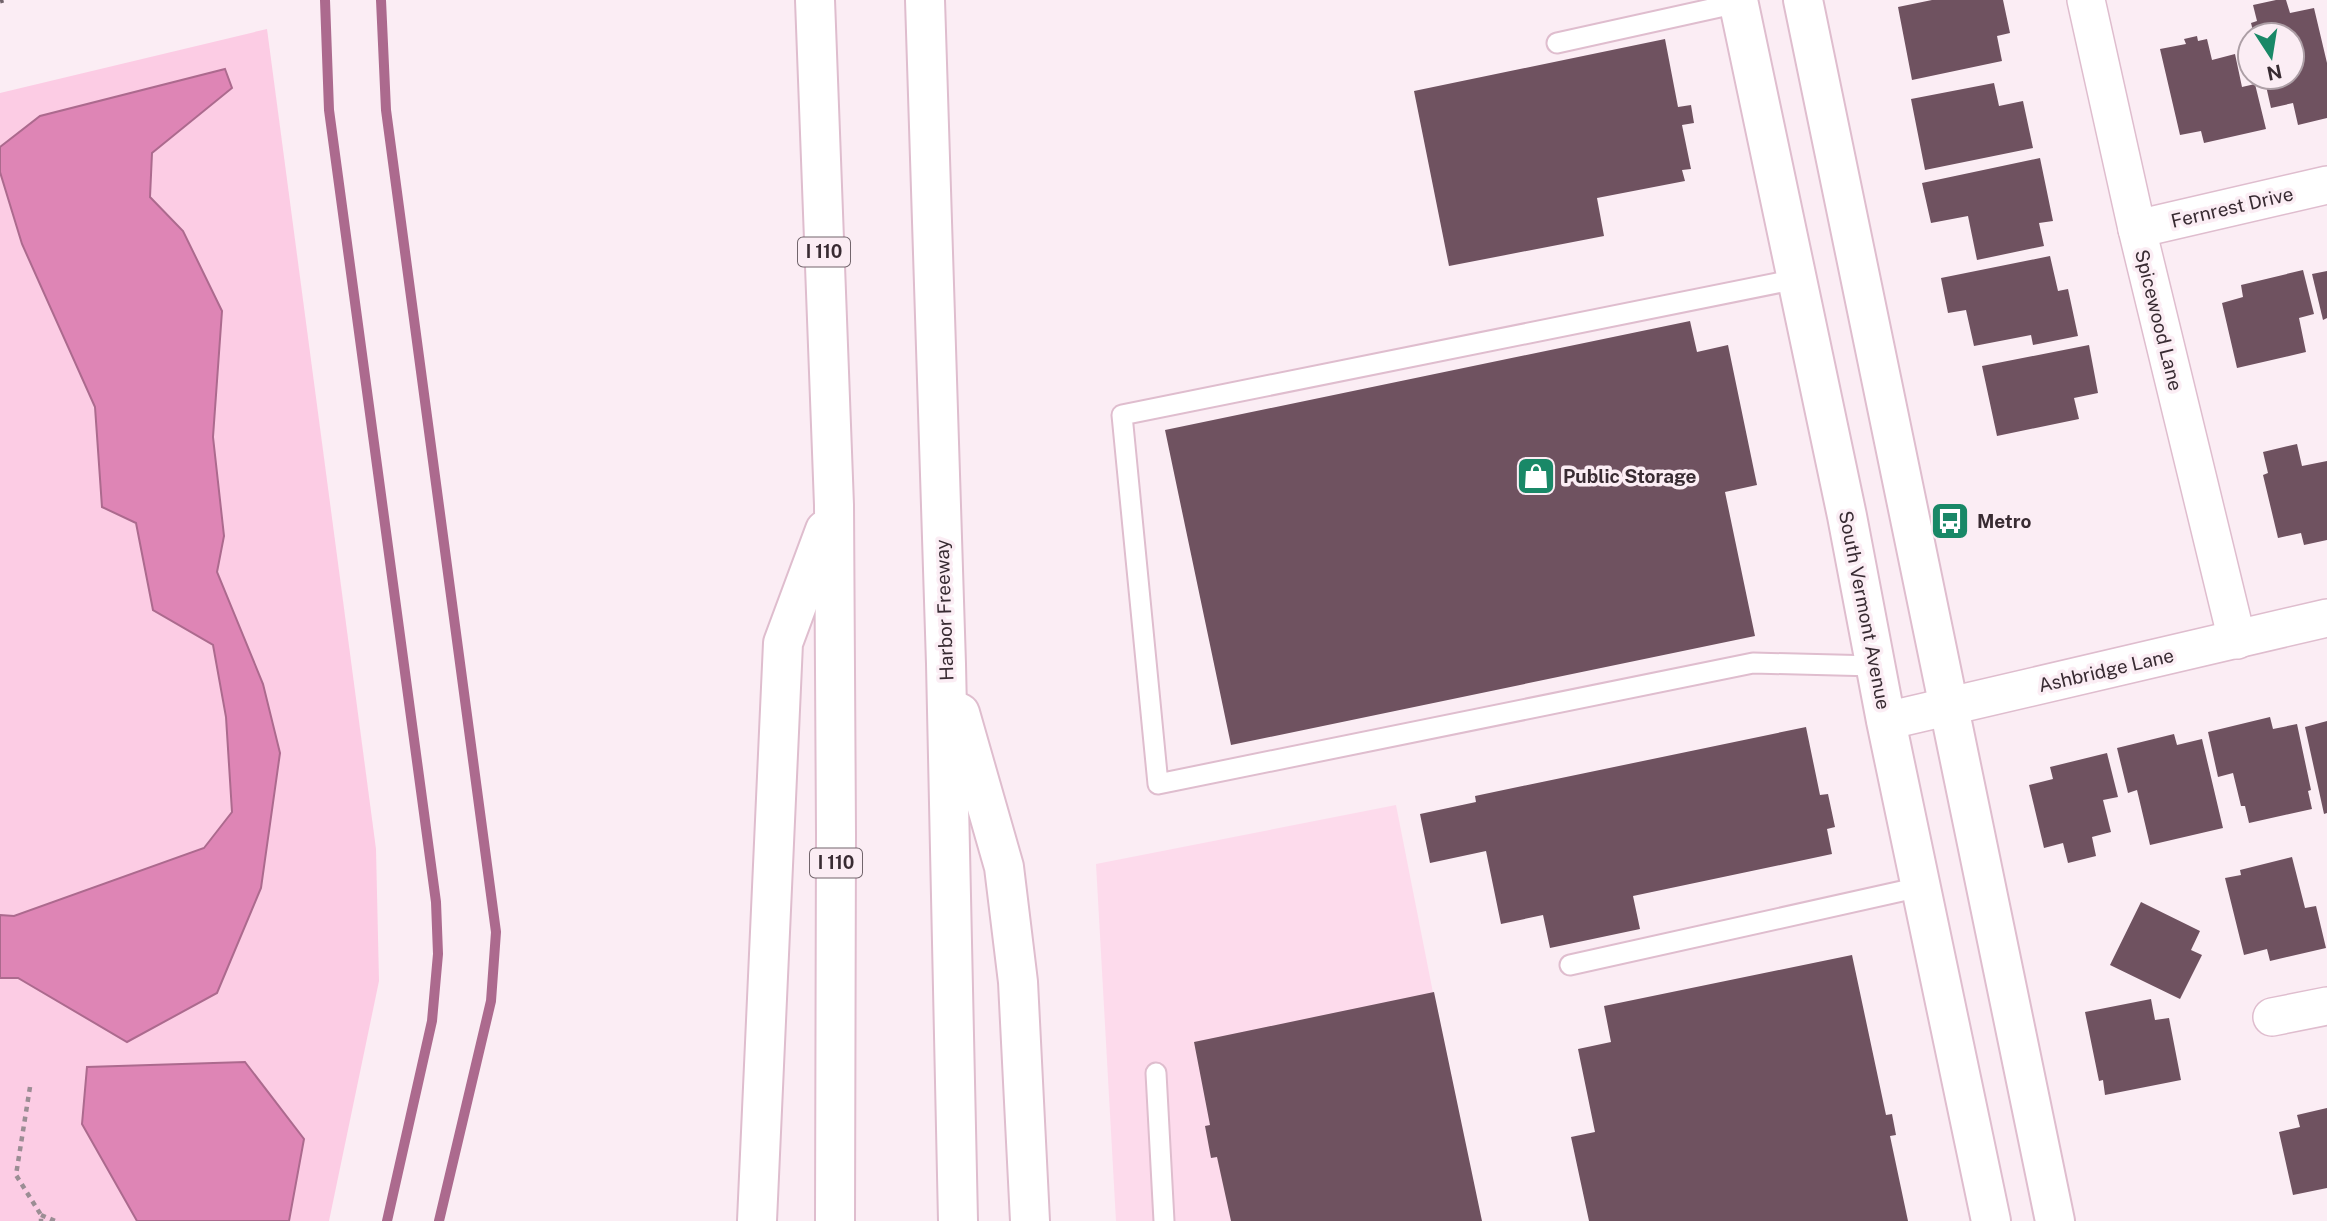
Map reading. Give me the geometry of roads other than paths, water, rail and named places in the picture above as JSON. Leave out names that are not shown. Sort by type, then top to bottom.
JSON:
[{"type":"main road","name":"I 110","points":[[815,0],[834,505],[835,1221]]},
{"type":"main road","name":"Harbor Freeway","points":[[925,0],[946,664],[958,1221]]},
{"type":"main road","points":[[1803,0],[2055,1221]]},
{"type":"main road","name":"South Vermont Avenue","points":[[1738,2],[1847,516],[1886,721],[1991,1221]]},
{"type":"main road","points":[[757,1221],[783,643],[834,505]]},
{"type":"main road","points":[[946,664],[1004,867],[1018,982],[1030,1221]]},
{"type":"street","name":"Spicewood Lane","points":[[2086,0],[2137,229],[2237,640]]},
{"type":"street","name":"Fernrest Drive","points":[[2137,229],[2327,185]]},
{"type":"street","name":"Ashbridge Lane","points":[[1886,721],[2327,618]]},
{"type":"street","points":[[2272,1017],[2327,1006]]},
{"type":"lane","points":[[1557,43],[1738,2]]},
{"type":"lane","points":[[1797,279],[1122,415],[1158,783],[1753,663],[1875,666]]},
{"type":"lane","points":[[1570,965],[1920,887]]},
{"type":"lane","points":[[1156,1073],[1164,1221]]},
{"type":"waterway","points":[[325,0],[329,110],[436,902],[438,954],[432,1021],[387,1221]]},
{"type":"waterway","points":[[381,0],[386,110],[496,932],[491,1001],[439,1221]]},
{"type":"railway","points":[[0,1],[4,0]]},
{"type":"place","name":"Public Storage","points":[[1536,476]]},
{"type":"place","name":"Metro","points":[[1950,521]]}]
